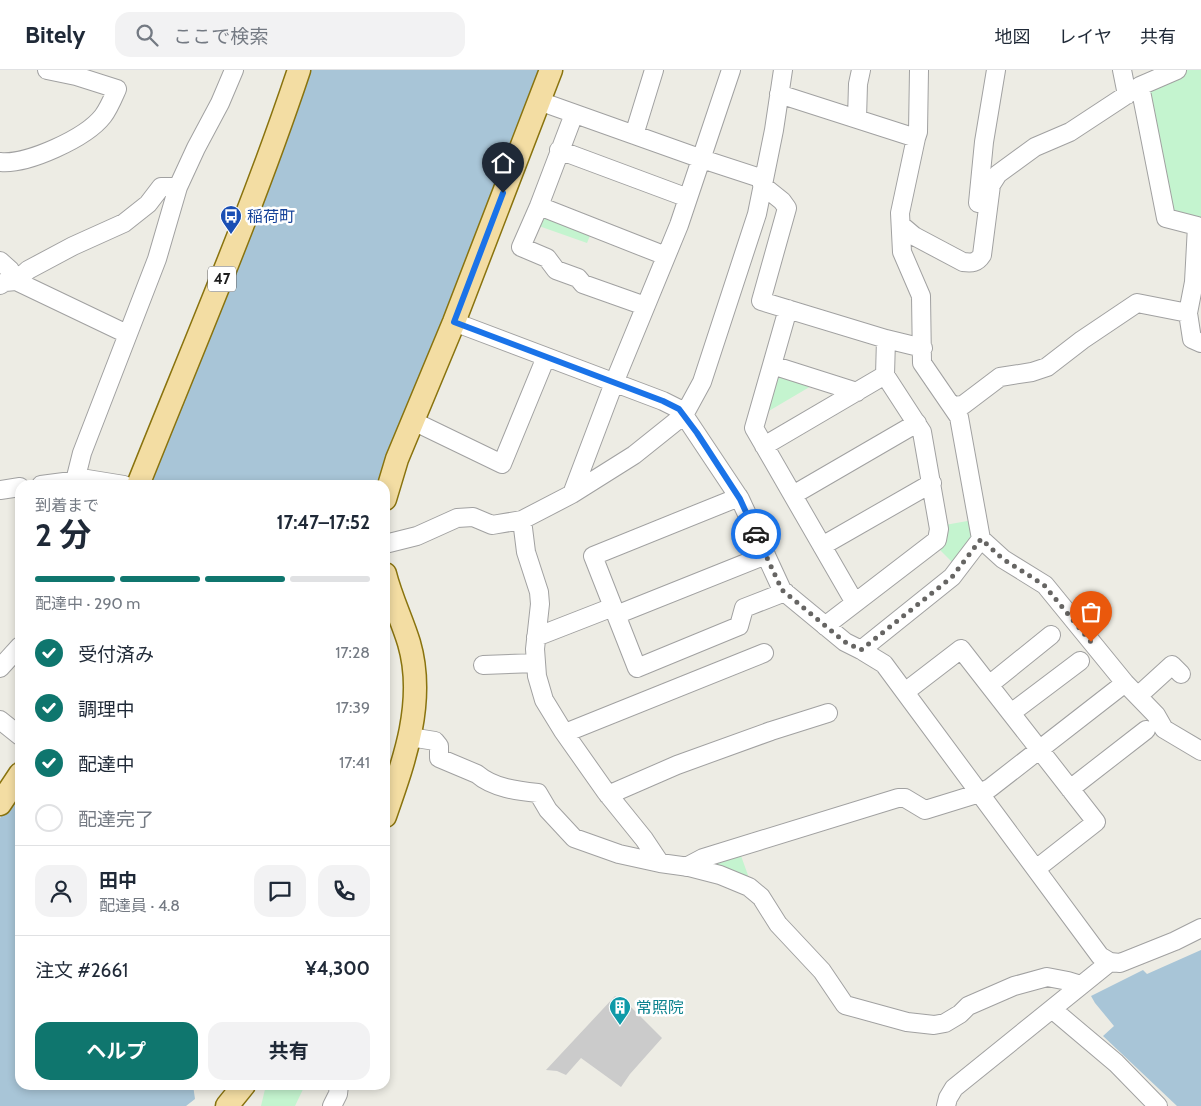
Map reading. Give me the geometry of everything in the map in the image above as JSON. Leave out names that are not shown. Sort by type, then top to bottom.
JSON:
[{"type":"main road","name":"47","points":[[140,480],[223,276],[272,149],[299,70]]},
{"type":"main road","points":[[390,480],[454,322],[551,70]]},
{"type":"main road","points":[[390,594],[410,644],[414,668],[414,695],[410,736],[390,800]]},
{"type":"main road","points":[[0,804],[15,782]]},
{"type":"main road","points":[[227,1106],[240,1090]]},
{"type":"street","points":[[0,162],[6,163],[36,157],[57,148],[92,127],[103,117],[117,89],[76,76],[47,70]]},
{"type":"street","points":[[75,480],[82,453],[157,259],[178,187],[220,103],[234,70]]},
{"type":"street","points":[[634,135],[654,70]]},
{"type":"street","points":[[572,494],[688,198],[731,70]]},
{"type":"street","points":[[390,543],[417,536],[457,518],[472,517],[492,525],[522,520],[572,494],[634,455],[684,416],[702,382],[757,214],[774,130],[783,70]]},
{"type":"street","points":[[857,119],[858,84],[861,70]]},
{"type":"street","points":[[919,70],[918,132],[901,205],[902,252],[921,296],[922,363],[959,418],[981,539],[1003,559],[1044,585],[1125,683],[1156,715],[1164,728],[1201,752]]},
{"type":"street","points":[[972,263],[984,142],[996,70]]},
{"type":"street","points":[[1122,70],[1134,91],[1166,218],[1197,226],[1194,282],[1188,313],[1192,339],[1201,343]]},
{"type":"street","points":[[901,225],[914,236],[963,262],[972,263],[979,260],[982,255],[991,185],[998,174],[1035,147],[1070,132],[1134,91],[1177,70]]},
{"type":"street","points":[[779,94],[916,138]]},
{"type":"street","points":[[538,101],[762,182],[787,208],[761,301],[886,339],[923,348]]},
{"type":"street","points":[[574,114],[539,206],[521,247],[547,258],[556,270],[578,278],[583,284],[646,306]]},
{"type":"street","points":[[559,150],[688,198]]},
{"type":"street","points":[[8,283],[28,270],[74,246],[124,223],[148,204],[161,187],[178,187]]},
{"type":"street","points":[[539,206],[666,256]]},
{"type":"street","points":[[0,261],[10,270],[8,283]]},
{"type":"street","points":[[8,283],[127,334]]},
{"type":"street","points":[[952,406],[963,405],[1000,376],[1032,372],[1047,367],[1082,340],[1138,303],[1188,313]]},
{"type":"street","points":[[788,309],[754,428],[855,603]]},
{"type":"street","points":[[454,322],[663,401],[679,409],[739,497],[782,590],[845,642],[884,664],[1100,956],[1110,962],[1120,963],[1175,942],[1201,928]]},
{"type":"street","points":[[825,626],[937,540],[939,529],[922,432],[885,375],[886,339]]},
{"type":"street","points":[[413,421],[502,464],[546,357]]},
{"type":"street","points":[[772,365],[856,392]]},
{"type":"street","points":[[764,446],[885,375]]},
{"type":"street","points":[[793,495],[917,423]]},
{"type":"street","points":[[822,546],[932,484]]},
{"type":"street","points":[[0,490],[15,488]]},
{"type":"street","points":[[739,497],[593,556],[637,668],[739,626],[744,608],[785,592]]},
{"type":"street","points":[[522,520],[526,552],[540,592],[536,637],[536,676],[544,700],[564,733],[608,795],[644,839],[660,863]]},
{"type":"street","points":[[861,650],[952,577],[981,539]]},
{"type":"street","points":[[536,637],[614,611],[766,555]]},
{"type":"street","points":[[989,685],[1052,635]]},
{"type":"street","points":[[905,692],[961,649],[1096,822],[1036,869]]},
{"type":"street","points":[[0,668],[15,652]]},
{"type":"street","points":[[564,733],[764,653]]},
{"type":"street","points":[[1011,713],[1080,661]]},
{"type":"street","points":[[483,665],[536,663]]},
{"type":"street","points":[[1138,696],[1172,665],[1181,674]]},
{"type":"street","points":[[686,866],[703,858],[898,798],[904,798],[925,810],[980,793],[990,788],[1125,683]]},
{"type":"street","points":[[608,795],[676,765],[771,731],[828,714]]},
{"type":"street","points":[[0,720],[15,732]]},
{"type":"street","points":[[1070,789],[1146,730]]},
{"type":"street","points":[[410,736],[435,741],[440,746],[439,758],[477,774],[481,778],[506,788],[538,793],[548,810],[574,838],[619,854],[660,863],[686,866],[734,880],[749,887],[761,896],[778,924],[822,971],[845,1005],[907,1022],[934,1025],[946,1023],[968,1006],[1014,986],[1047,977],[1081,985]]},
{"type":"street","points":[[946,1106],[954,1088],[1110,962]]},
{"type":"street","points":[[1052,1009],[1116,1063],[1158,1106]]},
{"type":"street","points":[[332,1106],[338,1090]]},
{"type":"shaded area","name":"常照院","points":[[615,996],[628,1004],[662,1038],[621,1087],[581,1058],[566,1075],[557,1071],[546,1070]]},
{"type":"green space","points":[[1187,70],[1201,70],[1201,221],[1170,213],[1145,89]]},
{"type":"green space","points":[[540,214],[591,233],[587,243],[536,225]]},
{"type":"green space","points":[[774,374],[818,382],[762,415]]},
{"type":"green space","points":[[973,520],[977,540],[956,566],[937,547],[945,525]]},
{"type":"green space","points":[[740,853],[749,878],[707,863]]},
{"type":"green space","points":[[265,1090],[303,1090],[295,1106],[261,1106]]},
{"type":"water","points":[[308,70],[542,70],[385,480],[152,480]]},
{"type":"water","points":[[15,800],[15,1090],[194,1090],[195,1099],[186,1106],[0,1106],[0,818]]},
{"type":"water","points":[[1201,950],[1201,1106],[1177,1106],[1103,1036],[1114,1026],[1091,996],[1143,970],[1147,974]]},
{"type":"way so far","points":[[756,534],[782,590],[845,642],[861,650],[952,577],[981,539],[1003,559],[1044,585],[1091,642]]},
{"type":"place","name":"稲荷町","points":[[231,235]]},
{"type":"place","name":"常照院","points":[[620,1026]]},
{"type":"route","points":[[503,193],[454,322],[663,401],[679,409],[740,499],[756,534]]}]
